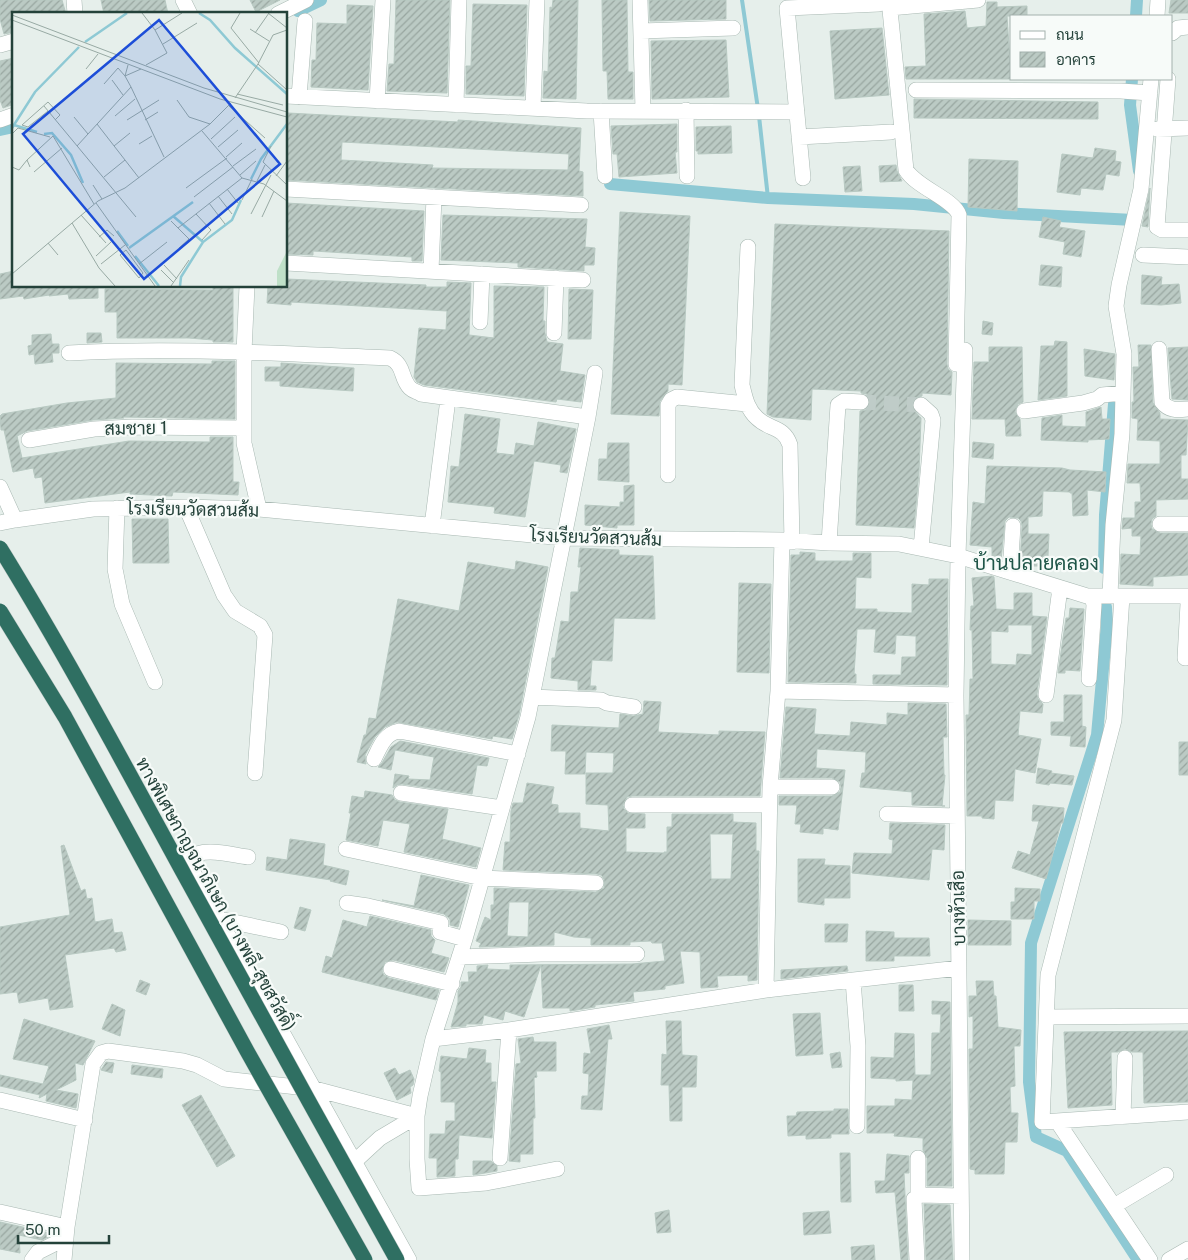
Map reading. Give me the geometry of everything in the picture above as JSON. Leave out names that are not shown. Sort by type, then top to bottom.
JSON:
[{"type":"highway","name":"ทางพิเศษกาญจนาภิเษก (บางพลี-สุขสวัสดิ์)","points":[[0,548],[28,593],[90,703],[270,1033],[397,1260]]},
{"type":"highway","points":[[0,611],[65,717],[242,1043],[365,1260]]},
{"type":"street","points":[[183,0],[189,12]]},
{"type":"street","points":[[282,12],[306,0]]},
{"type":"street","points":[[377,101],[383,0]]},
{"type":"street","points":[[456,105],[459,0]]},
{"type":"street","points":[[533,108],[537,0]]},
{"type":"street","points":[[640,0],[643,110]]},
{"type":"street","points":[[803,178],[787,8],[978,0]]},
{"type":"street","points":[[1157,15],[1158,0]]},
{"type":"street","points":[[886,4],[906,170],[915,181],[957,214],[954,555]]},
{"type":"street","points":[[1173,19],[1188,19]]},
{"type":"street","points":[[305,21],[293,97],[601,111],[733,110],[797,112]]},
{"type":"street","points":[[1173,32],[1178,28],[1188,27]]},
{"type":"street","points":[[641,30],[733,28]]},
{"type":"street","points":[[1168,80],[1157,227],[1162,230],[1188,230]]},
{"type":"street","points":[[916,90],[1121,91],[1146,88],[1147,130],[1134,256],[1119,285],[1116,306],[1124,354],[1122,434],[1113,525],[1116,596],[1114,720],[1048,975],[1042,1122],[1188,1112]]},
{"type":"street","points":[[686,110],[686,176]]},
{"type":"street","points":[[601,111],[605,176]]},
{"type":"street","points":[[0,120],[12,116]]},
{"type":"street","points":[[1147,130],[1188,128]]},
{"type":"street","points":[[799,137],[891,132]]},
{"type":"street","points":[[288,189],[581,204]]},
{"type":"street","points":[[431,271],[434,197]]},
{"type":"street","points":[[748,247],[742,385],[747,404],[757,418],[768,426],[782,432],[788,437],[790,445],[787,541],[770,786],[766,990]]},
{"type":"street","points":[[1134,256],[1188,257]]},
{"type":"street","points":[[288,263],[583,280]]},
{"type":"street","points":[[480,322],[482,274]]},
{"type":"street","points":[[554,333],[556,278]]},
{"type":"street","points":[[247,288],[244,352],[244,443],[259,509]]},
{"type":"street","points":[[1158,349],[1162,402],[1166,407],[1174,410],[1188,409]]},
{"type":"street","points":[[954,555],[965,350]]},
{"type":"street","points":[[69,353],[109,351],[244,352],[390,358],[400,366],[411,389],[421,394],[588,417]]},
{"type":"street","points":[[557,1169],[486,1183],[419,1188],[416,1159],[417,1116],[433,1039],[460,957],[518,754],[532,697],[588,417],[595,373]]},
{"type":"street","points":[[1024,411],[1083,403],[1097,399],[1102,395],[1123,393]]},
{"type":"street","points":[[668,475],[668,405],[671,400],[677,396],[747,404]]},
{"type":"street","points":[[432,526],[448,399]]},
{"type":"street","points":[[829,543],[838,405],[844,401],[861,402]]},
{"type":"street","points":[[921,548],[932,420],[931,414],[922,405]]},
{"type":"street","name":"สมชาย 1","points":[[29,440],[94,430],[132,427],[244,428]]},
{"type":"street","points":[[0,487],[15,520]]},
{"type":"street","points":[[186,507],[224,595],[235,611],[260,626],[265,635],[256,773]]},
{"type":"street","name":"โรงเรียนวัดสวนส้ม","points":[[0,524],[15,520],[94,509],[186,507],[259,509],[564,538],[899,544],[954,555],[1092,596],[1188,596]]},
{"type":"street","points":[[116,508],[115,569],[122,604],[155,682]]},
{"type":"street","points":[[1160,524],[1188,524]]},
{"type":"street","points":[[1010,572],[1013,526]]},
{"type":"street","name":"บางหัวเสือ","points":[[954,555],[962,1260]]},
{"type":"street","points":[[1046,695],[1060,588]]},
{"type":"street","points":[[1089,679],[1094,605],[1092,596]]},
{"type":"street","points":[[1185,658],[1188,604]]},
{"type":"street","points":[[778,691],[956,695]]},
{"type":"street","points":[[532,697],[601,700],[607,703],[634,707]]},
{"type":"street","points":[[374,760],[382,742],[392,732],[398,731],[518,754]]},
{"type":"street","points":[[770,786],[832,787]]},
{"type":"street","points":[[400,793],[502,808]]},
{"type":"street","points":[[632,805],[770,805]]},
{"type":"street","points":[[887,814],[957,816]]},
{"type":"street","points":[[346,849],[482,878],[596,883]]},
{"type":"street","points":[[248,856],[210,852],[198,853],[189,859],[189,865],[409,1260]]},
{"type":"street","points":[[347,903],[441,923],[440,932],[465,939]]},
{"type":"street","points":[[219,919],[281,932]]},
{"type":"street","points":[[460,957],[541,954],[637,954]]},
{"type":"street","points":[[433,1039],[509,1030],[766,990],[959,968]]},
{"type":"street","points":[[391,969],[452,984]]},
{"type":"street","points":[[852,980],[858,1046],[856,1126]]},
{"type":"street","points":[[1047,1017],[1188,1016]]},
{"type":"street","points":[[500,1158],[509,1030]]},
{"type":"street","points":[[64,1260],[66,1233],[93,1064],[100,1053],[108,1050],[182,1062],[204,1068],[224,1080],[315,1089],[417,1116]]},
{"type":"street","points":[[1123,1117],[1125,1058]]},
{"type":"street","points":[[0,1100],[85,1120]]},
{"type":"street","points":[[354,1162],[380,1138],[417,1116]]},
{"type":"street","points":[[1057,1121],[1150,1260]]},
{"type":"street","points":[[917,1260],[914,1199],[918,1196],[918,1158]]},
{"type":"street","points":[[1114,1206],[1166,1175]]},
{"type":"street","points":[[918,1196],[961,1196]]},
{"type":"street","points":[[0,1212],[66,1233]]},
{"type":"street","points":[[32,1260],[38,1252],[66,1233]]},
{"type":"street","points":[[1169,1260],[1188,1249]]},
{"type":"building","points":[[0,0],[62,0],[65,12],[12,12],[12,32],[4,34],[0,19]]},
{"type":"building","points":[[101,0],[165,0],[168,12],[130,12],[104,12]]},
{"type":"building","points":[[250,0],[280,0],[256,12]]},
{"type":"building","points":[[396,0],[450,0],[447,93],[387,91],[389,64],[394,64]]},
{"type":"building","points":[[553,0],[578,0],[576,99],[543,98],[544,71],[548,72],[550,7],[552,8]]},
{"type":"building","points":[[602,0],[627,0],[628,72],[633,72],[633,99],[608,99],[607,71],[603,71]]},
{"type":"building","points":[[649,0],[726,0],[726,19],[650,21]]},
{"type":"building","points":[[1171,0],[1188,0],[1188,13],[1169,13]]},
{"type":"building","points":[[987,2],[997,2],[997,7],[1027,6],[1027,15],[1007,16],[1010,79],[906,79],[905,67],[926,66],[924,14],[965,11],[967,28],[986,26]]},
{"type":"building","points":[[473,4],[527,5],[524,96],[466,94],[466,66],[471,66]]},
{"type":"building","points":[[347,5],[373,6],[368,90],[311,87],[312,60],[316,60],[317,23],[347,24]]},
{"type":"building","points":[[882,28],[889,95],[835,99],[830,31]]},
{"type":"building","points":[[726,40],[729,97],[652,99],[651,41]]},
{"type":"building","points":[[12,58],[12,105],[3,108],[0,100],[0,61]]},
{"type":"building","points":[[914,99],[1098,102],[1098,119],[914,118]]},
{"type":"building","points":[[288,113],[458,122],[458,120],[581,128],[579,171],[583,172],[583,196],[288,180]],"holes":[[[342,142],[569,154],[568,170],[432,168],[433,165],[341,160]]]},
{"type":"building","points":[[677,124],[677,152],[675,152],[677,173],[619,177],[617,154],[613,154],[611,126]]},
{"type":"building","points":[[731,126],[732,153],[698,154],[698,151],[696,151],[696,127]]},
{"type":"building","points":[[1095,148],[1116,151],[1115,161],[1121,162],[1119,176],[1106,174],[1103,190],[1081,188],[1080,195],[1057,192],[1062,154],[1093,158]]},
{"type":"building","points":[[969,159],[1018,161],[1017,211],[968,207]]},
{"type":"building","points":[[896,165],[902,181],[880,182],[879,166]]},
{"type":"building","points":[[860,166],[862,191],[845,192],[843,167]]},
{"type":"building","points":[[1150,188],[1148,226],[1148,227],[1142,226]]},
{"type":"building","points":[[288,203],[424,211],[422,261],[412,261],[412,257],[313,251],[313,255],[288,254]]},
{"type":"building","points":[[620,212],[690,216],[682,385],[668,384],[668,391],[660,401],[659,416],[611,414]]},
{"type":"building","points":[[443,215],[587,219],[585,247],[595,248],[594,265],[584,265],[584,271],[518,267],[518,263],[441,260]]},
{"type":"building","points":[[1043,217],[1061,221],[1059,227],[1085,231],[1081,257],[1063,254],[1065,242],[1039,237]]},
{"type":"building","points":[[775,224],[949,231],[947,364],[948,369],[952,372],[951,395],[922,393],[922,396],[914,398],[912,403],[912,408],[921,418],[914,528],[856,525],[860,411],[866,410],[869,407],[870,402],[867,394],[861,393],[861,391],[812,389],[811,420],[773,417],[767,414]]},
{"type":"building","points":[[1041,265],[1062,267],[1061,287],[1039,285]]},
{"type":"building","points":[[12,271],[12,288],[98,288],[98,298],[69,299],[68,294],[24,299],[23,296],[0,299],[0,274]]},
{"type":"building","points":[[1142,275],[1162,277],[1161,285],[1179,284],[1181,303],[1141,304]]},
{"type":"building","points":[[288,279],[426,285],[426,287],[447,287],[447,282],[471,283],[469,335],[494,338],[494,286],[544,287],[543,321],[545,321],[547,342],[563,344],[560,371],[585,375],[581,402],[557,399],[556,402],[424,385],[417,382],[414,377],[419,328],[446,330],[447,311],[291,302],[291,305],[267,303],[268,288],[288,288]]},
{"type":"building","points":[[213,288],[233,288],[233,342],[213,342],[213,340],[189,338],[117,338],[117,312],[105,312],[105,289],[213,290]]},
{"type":"building","points":[[569,289],[593,290],[591,339],[568,339]]},
{"type":"building","points":[[983,321],[993,323],[992,335],[982,334]]},
{"type":"building","points":[[87,333],[101,333],[102,342],[87,343]]},
{"type":"building","points":[[51,334],[52,344],[59,344],[59,353],[52,353],[53,362],[35,364],[34,354],[29,355],[28,346],[32,345],[32,335]]},
{"type":"building","points":[[1055,341],[1067,342],[1067,396],[1038,400],[1041,346],[1054,346]]},
{"type":"building","points":[[1138,345],[1151,345],[1153,403],[1160,413],[1160,419],[1188,420],[1186,455],[1181,455],[1181,479],[1188,479],[1188,499],[1156,500],[1156,516],[1152,519],[1151,524],[1152,529],[1160,533],[1188,533],[1188,575],[1153,577],[1153,586],[1120,584],[1121,554],[1140,555],[1141,536],[1132,536],[1132,528],[1122,529],[1123,518],[1135,518],[1135,502],[1141,502],[1140,483],[1127,483],[1128,464],[1160,464],[1160,441],[1137,440],[1138,419],[1132,418],[1132,402],[1134,402],[1133,367],[1139,367]]},
{"type":"building","points":[[989,347],[1022,347],[1023,402],[1018,404],[1015,412],[1020,419],[1021,436],[1006,436],[1005,419],[972,419],[974,362],[989,362]]},
{"type":"building","points":[[1188,347],[1188,400],[1172,399],[1168,348]]},
{"type":"building","points":[[1084,349],[1115,354],[1114,380],[1085,376]]},
{"type":"building","points":[[212,361],[235,361],[235,419],[123,417],[27,431],[17,436],[22,458],[129,441],[210,442],[210,437],[233,437],[233,482],[239,482],[238,495],[173,492],[172,496],[130,494],[130,492],[45,503],[42,477],[35,478],[33,468],[13,472],[4,430],[1,430],[0,416],[2,414],[67,403],[116,398],[116,363],[212,364]]},
{"type":"building","points":[[281,363],[354,368],[353,391],[280,386],[280,381],[265,381],[265,367],[281,367]]},
{"type":"building","points":[[1101,407],[1102,419],[1110,419],[1109,439],[1088,440],[1088,442],[1041,440],[1042,418],[1062,415],[1062,426],[1086,427],[1086,412]]},
{"type":"building","points":[[465,414],[500,419],[496,453],[514,455],[516,443],[534,446],[538,422],[576,429],[567,473],[560,472],[561,465],[534,461],[525,517],[494,513],[495,507],[448,502],[451,466],[459,467]]},
{"type":"building","points":[[973,442],[994,444],[993,459],[972,457]]},
{"type":"building","points":[[608,443],[629,443],[629,482],[598,480],[599,459],[607,459]]},
{"type":"building","points":[[987,466],[1062,468],[1106,472],[1105,492],[1087,490],[1088,515],[1073,516],[1072,493],[1043,491],[1042,516],[1028,517],[1028,534],[1049,534],[1048,556],[1045,555],[1044,566],[1020,566],[1022,526],[1018,518],[1009,517],[1005,521],[1001,560],[999,556],[992,556],[992,547],[970,545],[973,502],[985,504]]},
{"type":"building","points":[[634,485],[634,525],[617,525],[617,528],[585,525],[585,505],[620,507],[620,502],[624,502],[624,486]]},
{"type":"building","points":[[132,519],[168,519],[169,563],[133,563]]},
{"type":"building","points":[[580,548],[619,550],[619,555],[653,556],[655,619],[614,618],[612,661],[592,660],[590,686],[596,686],[596,690],[578,690],[578,681],[551,678],[552,658],[555,658],[561,621],[569,622],[571,592],[578,592],[581,567],[578,567]]},
{"type":"building","points":[[800,552],[815,553],[815,561],[853,561],[853,553],[871,553],[871,578],[856,577],[855,609],[877,609],[877,612],[912,613],[912,584],[929,585],[929,579],[948,579],[947,685],[873,684],[873,675],[901,675],[902,657],[916,657],[916,636],[896,635],[895,654],[874,652],[876,629],[857,629],[854,674],[856,674],[856,683],[788,682],[791,555],[800,555]]},
{"type":"building","points":[[516,561],[548,567],[519,715],[512,739],[493,736],[492,739],[397,722],[385,727],[375,737],[365,755],[366,764],[357,762],[364,735],[366,735],[369,718],[376,719],[398,599],[459,611],[468,562],[515,570]]},
{"type":"building","points":[[994,577],[996,609],[1014,610],[1014,593],[1032,593],[1032,616],[1047,617],[1037,694],[1038,699],[1043,704],[1042,713],[1020,711],[1018,735],[1041,739],[1035,773],[1015,769],[1013,801],[995,800],[994,819],[982,818],[982,816],[967,816],[966,715],[969,715],[970,679],[973,679],[972,630],[970,630],[971,606],[974,606],[972,578]],"holes":[[[1008,625],[1032,625],[1032,655],[1017,654],[1016,665],[991,664],[991,631],[1008,632]]]},
{"type":"building","points":[[739,583],[771,584],[769,673],[737,672]]},
{"type":"building","points":[[1070,608],[1084,609],[1080,671],[1065,670],[1065,673],[1058,673],[1066,618],[1069,618]]},
{"type":"building","points":[[1064,695],[1082,695],[1082,726],[1086,727],[1085,747],[1070,746],[1071,736],[1051,735],[1051,722],[1064,722]]},
{"type":"building","points":[[644,701],[661,702],[658,732],[719,735],[719,731],[765,732],[760,796],[632,796],[627,797],[623,805],[628,813],[645,814],[645,828],[626,828],[626,852],[667,852],[667,827],[672,827],[672,814],[733,814],[733,822],[756,823],[756,851],[759,851],[757,980],[748,981],[748,975],[717,976],[718,987],[701,988],[700,952],[680,951],[684,983],[665,986],[665,989],[633,992],[634,1001],[595,1005],[595,1007],[570,1011],[570,1008],[543,1008],[541,965],[524,1017],[505,1011],[503,1020],[484,1015],[482,1024],[466,1024],[466,1026],[451,1027],[461,982],[469,982],[468,972],[477,972],[477,966],[488,965],[487,969],[510,970],[510,965],[632,964],[665,961],[662,943],[652,943],[651,941],[630,942],[630,945],[591,945],[591,938],[574,937],[554,932],[554,945],[479,947],[481,943],[476,941],[485,917],[491,920],[491,905],[494,905],[494,888],[596,892],[604,888],[604,879],[601,875],[597,874],[503,870],[505,842],[510,842],[511,811],[513,803],[523,803],[527,783],[554,787],[551,804],[558,805],[558,813],[580,813],[580,828],[609,831],[608,805],[586,804],[586,773],[613,773],[614,753],[586,752],[585,774],[565,774],[566,751],[551,751],[552,725],[619,728],[620,714],[633,716],[643,714]],"holes":[[[710,834],[733,834],[731,879],[711,879]],[[509,902],[529,902],[528,937],[507,936]]]},
{"type":"building","points":[[908,703],[946,704],[947,737],[943,737],[945,775],[942,806],[912,805],[912,792],[860,787],[862,773],[865,773],[866,752],[817,749],[816,768],[845,770],[838,830],[823,828],[823,834],[800,832],[801,824],[795,824],[797,805],[779,805],[779,796],[832,796],[840,792],[841,787],[840,782],[832,778],[780,778],[786,707],[816,709],[814,734],[850,736],[851,722],[887,725],[887,713],[908,715]]},
{"type":"building","points":[[400,741],[489,758],[487,766],[477,765],[472,794],[402,784],[393,788],[395,774],[409,776],[408,779],[430,780],[434,757],[395,750],[391,770],[378,767],[391,747]]},
{"type":"building","points":[[1179,742],[1188,742],[1188,775],[1179,775]]},
{"type":"building","points":[[1038,768],[1052,771],[1051,773],[1074,776],[1072,785],[1036,783]]},
{"type":"building","points":[[365,791],[392,795],[395,800],[400,802],[448,809],[442,839],[481,848],[476,867],[404,852],[410,824],[383,820],[378,846],[346,840],[352,796],[364,798]]},
{"type":"building","points":[[1033,805],[1064,808],[1063,823],[1061,823],[1046,879],[1012,868],[1018,851],[1030,855],[1039,821],[1032,821]]},
{"type":"building","points":[[890,823],[945,825],[944,850],[932,849],[929,880],[852,873],[854,853],[892,854],[893,840],[889,839]]},
{"type":"building","points":[[290,839],[325,844],[323,865],[349,871],[346,885],[331,880],[266,870],[267,857],[287,860]]},
{"type":"building","points":[[64,845],[81,891],[85,889],[87,899],[92,898],[95,922],[112,919],[114,933],[122,932],[126,950],[116,952],[114,948],[65,955],[73,1007],[50,1010],[48,998],[19,1003],[17,992],[0,994],[0,927],[70,915],[61,846]]},
{"type":"building","points":[[798,859],[825,859],[824,865],[850,866],[850,898],[824,898],[824,905],[798,902]]},
{"type":"building","points":[[421,875],[469,885],[458,927],[450,925],[450,919],[444,914],[382,900],[414,906]]},
{"type":"building","points":[[1015,888],[1040,889],[1040,901],[1034,901],[1034,919],[1011,919],[1011,902],[1015,902]]},
{"type":"building","points":[[300,907],[311,910],[305,931],[294,928]]},
{"type":"building","points":[[370,916],[431,930],[431,936],[435,940],[431,953],[449,958],[444,972],[393,960],[385,962],[382,971],[389,978],[439,990],[436,1000],[322,972],[326,956],[332,958],[343,920],[367,927]]},
{"type":"building","points":[[968,920],[1011,921],[1011,945],[968,945]]},
{"type":"building","points":[[825,924],[848,924],[847,942],[825,942]]},
{"type":"building","points":[[866,931],[894,932],[894,938],[929,938],[930,956],[894,956],[894,961],[866,961]]},
{"type":"building","points":[[847,966],[848,971],[781,979],[781,970]]},
{"type":"building","points":[[140,980],[150,984],[146,995],[136,991]]},
{"type":"building","points":[[976,981],[993,981],[998,1027],[1021,1030],[1020,1046],[1014,1046],[1015,1086],[1010,1087],[1011,1113],[1018,1113],[1017,1142],[1005,1142],[1004,1174],[975,1174],[975,1170],[970,1169],[969,1049],[973,1049],[973,1016],[969,1017],[969,996],[977,996]]},
{"type":"building","points":[[899,985],[913,985],[914,1011],[899,1011]]},
{"type":"building","points":[[932,1001],[950,1002],[952,1186],[927,1186],[927,1158],[923,1150],[923,1138],[894,1136],[895,1133],[867,1133],[867,1106],[895,1106],[895,1099],[912,1100],[913,1080],[896,1081],[896,1079],[871,1078],[871,1057],[894,1058],[895,1033],[914,1034],[915,1075],[931,1075],[932,1033],[940,1033],[941,1014],[932,1014]]},
{"type":"building","points":[[112,1004],[125,1010],[120,1036],[102,1029]]},
{"type":"building","points":[[820,1013],[823,1054],[796,1056],[793,1014]]},
{"type":"building","points":[[24,1019],[95,1041],[83,1065],[75,1063],[76,1080],[56,1090],[78,1094],[76,1108],[46,1101],[47,1094],[39,1098],[40,1095],[0,1086],[0,1075],[43,1084],[49,1066],[13,1059]]},
{"type":"building","points":[[666,1021],[681,1021],[682,1055],[697,1056],[696,1087],[682,1087],[682,1121],[670,1121],[669,1085],[661,1085],[662,1054],[667,1055]]},
{"type":"building","points":[[609,1025],[612,1039],[608,1039],[602,1110],[581,1109],[582,1096],[588,1096],[589,1074],[583,1073],[584,1053],[591,1054],[587,1029]]},
{"type":"building","points":[[1188,1031],[1188,1102],[1144,1103],[1143,1052],[1132,1052],[1125,1049],[1111,1052],[1112,1105],[1068,1108],[1064,1032]]},
{"type":"building","points":[[533,1037],[534,1042],[556,1042],[556,1071],[536,1071],[537,1077],[534,1078],[535,1118],[533,1118],[533,1154],[520,1154],[520,1162],[509,1161],[516,1064],[521,1063],[518,1039]]},
{"type":"building","points":[[469,1048],[486,1050],[485,1063],[491,1063],[491,1082],[496,1082],[492,1138],[459,1135],[458,1159],[455,1159],[455,1176],[437,1177],[437,1158],[429,1158],[430,1134],[445,1134],[446,1121],[455,1121],[455,1102],[441,1102],[441,1072],[439,1071],[441,1056],[467,1059]]},
{"type":"building","points":[[840,1052],[842,1067],[832,1068],[830,1054]]},
{"type":"building","points":[[106,1062],[114,1063],[112,1073],[101,1070]]},
{"type":"building","points":[[132,1065],[163,1069],[162,1078],[131,1074]]},
{"type":"building","points":[[395,1068],[399,1075],[410,1070],[414,1079],[413,1085],[410,1087],[411,1093],[397,1100],[384,1073]]},
{"type":"building","points":[[201,1095],[235,1156],[217,1167],[182,1105]]},
{"type":"building","points":[[834,1109],[848,1109],[849,1134],[831,1134],[831,1138],[806,1139],[806,1135],[788,1136],[787,1116],[796,1116],[797,1112],[834,1111]]},
{"type":"building","points":[[840,1153],[850,1153],[851,1202],[841,1202]]},
{"type":"building","points":[[887,1154],[909,1156],[909,1173],[904,1173],[908,1260],[901,1260],[895,1192],[876,1193],[875,1181],[885,1181]]},
{"type":"building","points":[[473,1161],[491,1161],[497,1166],[497,1171],[473,1175]]},
{"type":"building","points":[[924,1204],[950,1205],[953,1260],[926,1260]]},
{"type":"building","points":[[669,1210],[671,1232],[657,1233],[655,1213]]},
{"type":"building","points":[[829,1211],[831,1233],[804,1235],[803,1213]]},
{"type":"building","points":[[0,1222],[54,1234],[42,1240],[19,1235],[20,1253],[0,1249]]},
{"type":"building","points":[[874,1245],[875,1260],[852,1260],[851,1247]]},
{"type":"waterway","points":[[298,11],[321,0]]},
{"type":"waterway","points":[[742,0],[758,109]]},
{"type":"waterway","points":[[1136,15],[1137,0]]},
{"type":"waterway","points":[[1132,80],[1130,105],[1139,171]]},
{"type":"waterway","points":[[759,116],[768,198]]},
{"type":"waterway","points":[[0,130],[12,127]]},
{"type":"waterway","points":[[610,184],[768,198],[914,204],[1004,213],[1133,220]]},
{"type":"waterway","points":[[1104,568],[1105,515],[1114,404]]},
{"type":"waterway","points":[[1106,607],[1107,624],[1097,735],[1031,943],[1029,1082],[1036,1137],[1067,1151],[1138,1260]]},
{"type":"tunnel","points":[[861,402],[921,405]]},
{"type":"district","name":"บ้านปลายคลอง","points":[[1036,563]]}]
